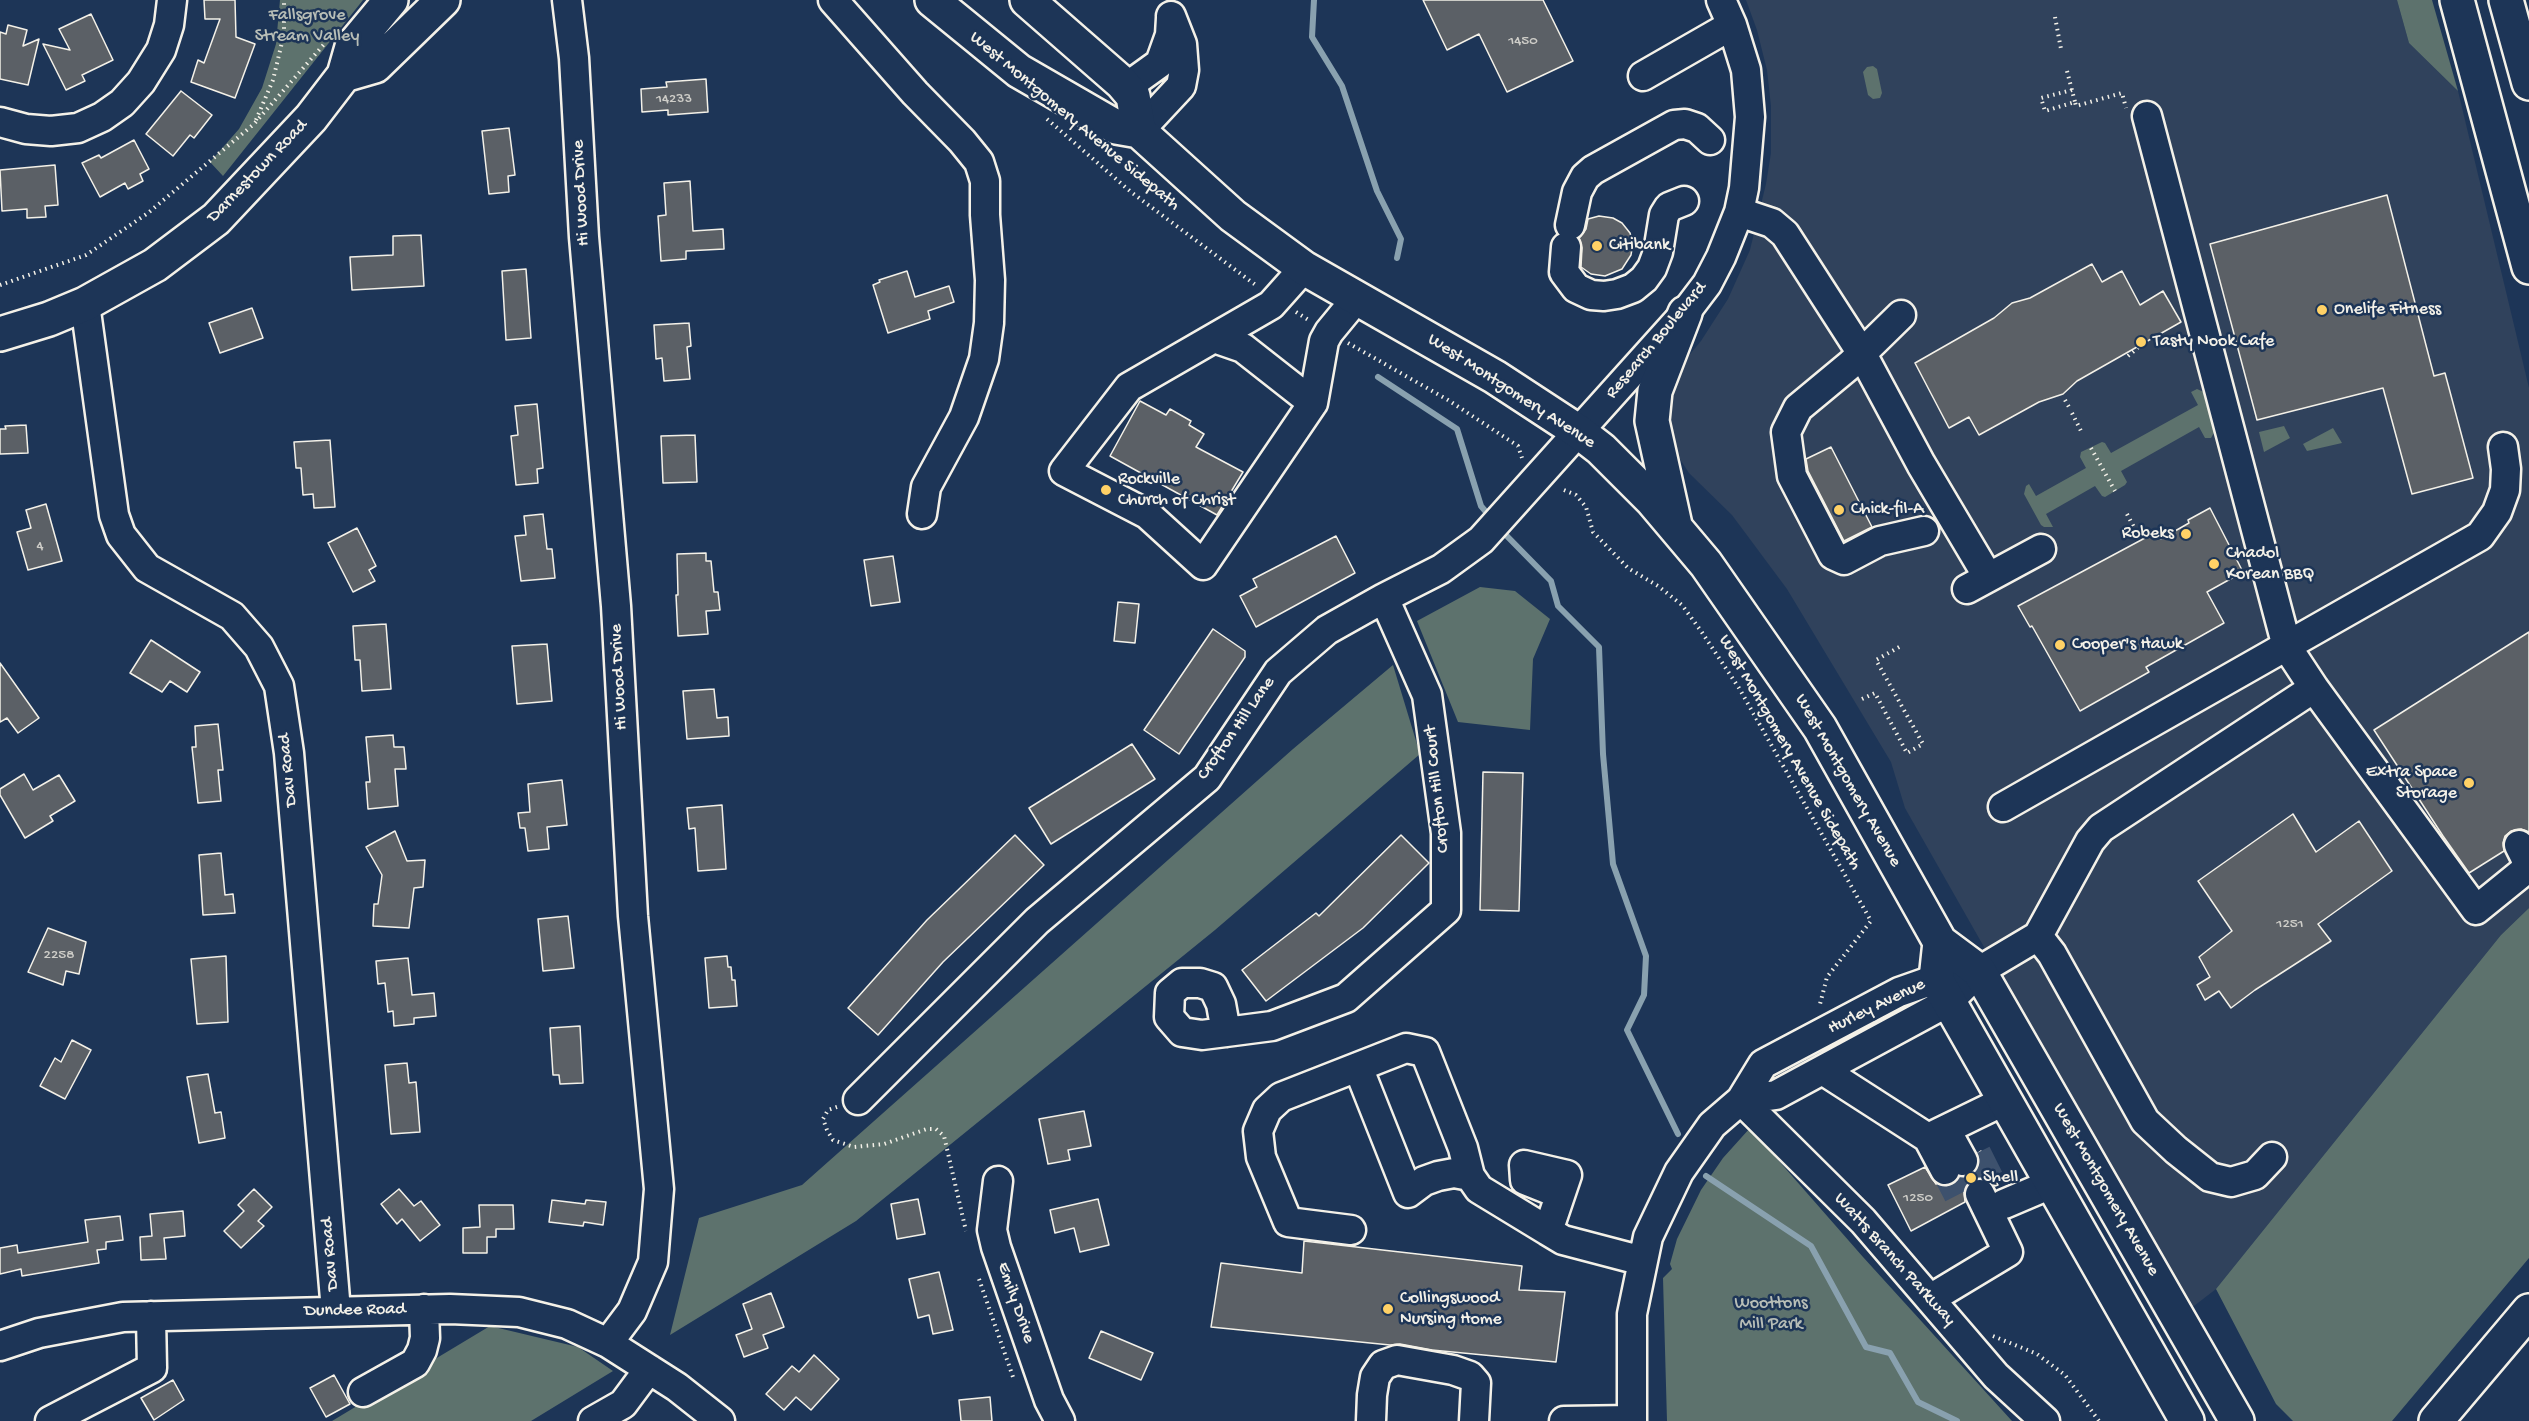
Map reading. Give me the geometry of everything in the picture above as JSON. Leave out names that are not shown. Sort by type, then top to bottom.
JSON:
[{"type":"main road","name":"Darnestown Road","points":[[0,334],[49,319],[86,304],[155,265],[216,219],[311,118],[344,75],[352,47],[391,0]]},
{"type":"main road","points":[[344,75],[375,66],[443,0]]},
{"type":"main road","name":"West Montgomery Avenue","points":[[932,0],[1019,70],[1116,127],[1139,131],[1233,216],[1304,268],[1495,377],[1579,432],[1610,458],[1676,527],[1706,564],[1820,728],[1940,942],[1979,971],[2237,1421]]},
{"type":"main road","points":[[1027,0],[1122,83],[1133,96],[1139,131]]},
{"type":"main road","points":[[2457,0],[2529,267]]},
{"type":"main road","points":[[2506,0],[2529,83]]},
{"type":"main road","points":[[1676,527],[1652,421],[1655,391],[1685,313]]},
{"type":"main road","points":[[1940,942],[1942,991],[2187,1421]]},
{"type":"main road","points":[[2436,1421],[2529,1311]]},
{"type":"street","points":[[0,122],[26,129],[78,128],[115,108],[141,82],[161,50],[169,25],[172,0]]},
{"type":"street","name":"Hi Wood Drive","points":[[567,0],[574,58],[584,237],[616,606],[633,916],[659,1188],[653,1262],[632,1311],[608,1343]]},
{"type":"street","points":[[833,0],[915,93],[962,141],[979,162],[985,180],[990,280],[989,323],[984,359],[964,417],[926,487],[922,514]]},
{"type":"street","points":[[1643,76],[1727,12]]},
{"type":"street","name":"Research Boulevard","points":[[1579,432],[1685,313],[1712,275],[1739,212],[1744,188],[1750,117],[1746,70],[1727,12]]},
{"type":"street","points":[[1122,83],[1135,81],[1160,63],[1170,35],[1171,16],[1182,44],[1184,70],[1181,86],[1139,131]]},
{"type":"street","points":[[2137,112],[2287,647],[2314,688],[2476,910],[2524,870],[2527,861],[2519,845]]},
{"type":"street","points":[[1684,201],[1669,207],[1664,215],[1658,252],[1644,279],[1633,288],[1617,294],[1592,295],[1576,288],[1564,272],[1568,236],[1577,192],[1585,177],[1593,170],[1674,124],[1685,124],[1697,128],[1710,140]]},
{"type":"street","points":[[1739,212],[1772,223],[1785,234],[1862,352],[1921,464],[1978,583],[2041,549]]},
{"type":"street","points":[[1304,268],[1277,301],[1129,387],[1064,471],[1147,514],[1203,565],[1313,404],[1324,341],[1357,298]]},
{"type":"street","name":"Dav Road","points":[[86,304],[114,515],[121,535],[147,568],[232,616],[260,647],[279,686],[289,753],[336,1311]]},
{"type":"street","points":[[1901,315],[1818,393],[1798,408],[1786,432],[1791,476],[1833,555],[1844,560],[1880,541],[1924,531]]},
{"type":"street","points":[[1214,338],[1243,348],[1313,404]]},
{"type":"street","name":"Crofton Hill Lane","points":[[858,1100],[1037,921],[1207,778],[1278,672],[1327,630],[1441,569],[1481,540],[1579,432]]},
{"type":"street","points":[[2003,807],[2198,694],[2287,647],[2480,536],[2497,512],[2505,490],[2506,469],[2503,447]]},
{"type":"street","name":"Crofton Hill Court","points":[[1226,1032],[1272,1026],[1347,998],[1446,910],[1446,833],[1427,695],[1384,598]]},
{"type":"street","points":[[2272,1157],[2255,1175],[2231,1182],[2211,1177],[2176,1150],[2145,1121],[2052,954],[2038,936],[2090,841],[2100,828],[2314,688]]},
{"type":"street","name":"Hurley Avenue","points":[[1741,1100],[1776,1095],[1824,1071],[1942,991],[2038,936]]},
{"type":"street","name":"Hurley Avenue","points":[[1632,1420],[1632,1314],[1648,1237],[1679,1172],[1712,1125],[1741,1100],[1763,1064],[1899,992],[1942,991]]},
{"type":"street","points":[[1351,1230],[1288,1222],[1261,1157],[1258,1131],[1267,1110],[1281,1097],[1406,1048],[1425,1052],[1463,1148],[1470,1176],[1479,1189],[1563,1240],[1643,1261]]},
{"type":"street","points":[[1358,1067],[1408,1193],[1424,1180],[1438,1176],[1454,1173],[1470,1176]]},
{"type":"street","points":[[1824,1071],[1945,1130],[1962,1162],[1945,1130]]},
{"type":"street","name":"Watts Branch Parkway","points":[[1741,1100],[1863,1221],[1996,1376],[2045,1421]]},
{"type":"street","points":[[1945,1130],[2004,1101]]},
{"type":"street","name":"Emily Drive","points":[[998,1181],[992,1230],[996,1247],[1049,1400],[1060,1421]]},
{"type":"street","points":[[1930,1299],[2008,1252],[1986,1200],[2052,1184]]},
{"type":"street","points":[[1548,1231],[1560,1194]]},
{"type":"street","points":[[363,1392],[415,1363],[425,1338],[424,1309]]},
{"type":"street","name":"Dundee Road","points":[[0,1346],[39,1333],[123,1317],[424,1309],[519,1312],[567,1324],[608,1343],[677,1387],[720,1421]]},
{"type":"street","points":[[50,1421],[152,1368],[151,1316]]},
{"type":"street","points":[[1371,1421],[1371,1395],[1375,1377],[1383,1365],[1396,1360],[1453,1370],[1470,1376],[1476,1383],[1474,1421]]},
{"type":"street","points":[[593,1421],[623,1404],[650,1369]]},
{"type":"street","points":[[1564,1421],[1632,1420]]},
{"type":"path","points":[[254,124],[273,80],[285,34],[284,0]]},
{"type":"path","points":[[2055,17],[2061,49]]},
{"type":"path","points":[[0,285],[87,255],[148,213],[254,124],[332,35]]},
{"type":"path","points":[[2067,70],[2076,106],[2122,93],[2137,112]]},
{"type":"path","points":[[2072,90],[2041,98],[2044,111],[2075,102]]},
{"type":"path","name":"West Montgomery Avenue Sidepath","points":[[1042,115],[1131,192],[1277,301],[1458,406],[1518,446],[1522,458]]},
{"type":"path","points":[[2128,356],[2140,345]]},
{"type":"path","points":[[2065,400],[2069,407]]},
{"type":"path","points":[[2072,413],[2081,431]]},
{"type":"path","points":[[2091,448],[2115,491]]},
{"type":"path","name":"West Montgomery Avenue Sidepath","points":[[1564,490],[1576,495],[1586,507],[1593,532],[1628,568],[1658,586],[1682,605],[1701,631],[1739,688],[1871,921],[1827,977],[1817,1012]]},
{"type":"path","points":[[2127,514],[2138,535]]},
{"type":"path","points":[[1862,699],[1875,693],[1907,753],[1923,744],[1876,660],[1901,646]]},
{"type":"path","points":[[858,1100],[828,1110],[823,1119],[833,1140],[854,1148],[884,1144],[927,1129],[936,1129],[944,1136],[968,1235]]},
{"type":"path","points":[[976,1268],[1015,1381]]},
{"type":"path","points":[[2093,1412],[2099,1421]]},
{"type":"shaded area","points":[[1746,0],[2397,0],[2409,43],[2458,91],[2529,388],[2529,908],[2501,935],[2216,1289],[2190,1309],[1905,808],[1891,762],[1787,589],[1732,515],[1689,473],[1670,444],[1666,406],[1676,371],[1701,341],[1728,299],[1750,250],[1766,184],[1771,153],[1771,106],[1767,70],[1757,30]]},
{"type":"green space","name":"Fallsgrove Stream Valley","points":[[280,0],[363,0],[223,176],[210,162],[239,129],[262,88],[276,44]]},
{"type":"green space","points":[[2397,0],[2432,0],[2458,91],[2409,43]]},
{"type":"green space","points":[[1873,66],[1877,69],[1882,93],[1880,98],[1873,99],[1868,95],[1863,72],[1867,67]]},
{"type":"green space","points":[[2197,389],[2206,393],[2215,431],[2211,438],[2205,438],[2199,427],[2121,471],[2127,482],[2125,485],[2105,497],[2095,486],[2046,514],[2053,527],[2041,525],[2024,494],[2026,486],[2029,484],[2036,496],[2086,468],[2080,457],[2081,452],[2102,442],[2111,453],[2198,405],[2191,392]]},
{"type":"green space","points":[[2284,426],[2290,438],[2264,452],[2259,432]]},
{"type":"green space","points":[[2333,428],[2342,443],[2307,451],[2303,444]]},
{"type":"green space","points":[[1480,587],[1515,591],[1550,619],[1533,659],[1530,730],[1458,722],[1417,621]]},
{"type":"green space","points":[[1393,665],[1420,754],[1215,930],[856,1221],[670,1335],[699,1218],[802,1185],[1293,749]]},
{"type":"green space","points":[[2529,908],[2529,1258],[2392,1421],[2293,1421],[2276,1404],[2216,1289],[2501,935]]},
{"type":"green space","name":"Woottons Mill Park","points":[[1750,1128],[2012,1421],[1667,1421],[1663,1278],[1672,1269],[1670,1264],[1677,1239],[1701,1190],[1723,1158]]},
{"type":"green space","points":[[490,1326],[578,1347],[613,1371],[531,1421],[332,1421]]},
{"type":"building","points":[[204,0],[235,0],[236,37],[255,44],[235,98],[191,82],[198,60],[204,63],[220,19],[205,19]]},
{"type":"building","points":[[1423,0],[1543,0],[1573,61],[1507,92],[1479,34],[1447,50]]},
{"type":"building","points":[[91,14],[113,60],[82,75],[85,81],[66,90],[43,44],[70,50],[59,29]]},
{"type":"building","points":[[8,25],[27,30],[23,46],[39,39],[28,85],[0,79],[0,32],[6,34]]},
{"type":"building","points":[[706,79],[708,112],[668,115],[668,110],[642,112],[641,89],[667,87],[666,82]]},
{"type":"building","points":[[181,91],[212,115],[194,138],[190,135],[173,156],[146,134]]},
{"type":"building","points":[[509,128],[515,175],[508,176],[509,192],[489,194],[482,131]]},
{"type":"building","points":[[134,140],[149,169],[140,174],[143,181],[128,189],[125,183],[100,197],[82,163],[99,155],[101,158]]},
{"type":"building","points":[[55,165],[58,205],[45,206],[46,217],[27,218],[27,209],[2,211],[0,170]]},
{"type":"building","points":[[690,181],[693,231],[723,229],[724,249],[686,251],[686,259],[661,261],[658,216],[666,215],[664,183]]},
{"type":"building","name":"Onelife Fitness","points":[[2387,195],[2434,376],[2445,373],[2473,478],[2412,494],[2383,388],[2257,420],[2210,244]]},
{"type":"building","name":"Citibank","points":[[1599,216],[1613,218],[1622,223],[1630,233],[1633,243],[1631,255],[1622,269],[1605,276],[1591,274],[1581,267],[1582,248],[1579,238],[1586,229],[1588,219]]},
{"type":"building","points":[[421,235],[424,286],[352,290],[350,257],[393,255],[393,236]]},
{"type":"building","points":[[2092,264],[2102,282],[2122,271],[2140,305],[2163,291],[2181,322],[2077,381],[2063,394],[2039,402],[1979,435],[1969,417],[1949,428],[1915,363],[1994,318],[2012,303],[2030,298]]},
{"type":"building","points":[[526,269],[531,338],[506,340],[502,271]]},
{"type":"building","points":[[907,271],[915,297],[949,286],[954,302],[928,311],[930,319],[888,333],[873,285],[880,282],[879,280]]},
{"type":"building","points":[[252,308],[263,338],[220,353],[209,323]]},
{"type":"building","points":[[689,323],[691,346],[687,347],[690,379],[664,381],[662,358],[656,359],[654,325]]},
{"type":"building","name":"Rockville Church of Christ","points":[[1140,401],[1166,415],[1170,409],[1191,421],[1189,425],[1204,434],[1196,447],[1243,472],[1217,515],[1110,456]]},
{"type":"building","points":[[537,404],[543,468],[537,469],[538,483],[516,485],[511,436],[518,435],[515,406]]},
{"type":"building","points":[[26,425],[28,453],[0,454],[0,429],[6,429],[5,426]]},
{"type":"building","points":[[695,435],[697,482],[663,483],[661,436]]},
{"type":"building","points":[[330,440],[335,507],[314,508],[313,494],[303,495],[301,468],[296,468],[294,442]]},
{"type":"building","name":"Chick-fil-A","points":[[1831,447],[1872,527],[1844,541],[1808,471],[1806,459]]},
{"type":"building","points":[[46,504],[62,561],[28,570],[17,532],[31,528],[26,510]]},
{"type":"building","points":[[2210,508],[2243,572],[2207,592],[2224,623],[2146,667],[2149,672],[2080,711],[2032,626],[2030,627],[2018,606],[2158,531],[2161,539]]},
{"type":"building","points":[[543,514],[547,549],[552,549],[555,578],[521,581],[515,536],[526,535],[524,516]]},
{"type":"building","points":[[357,528],[376,566],[369,570],[375,581],[353,592],[328,543]]},
{"type":"building","points":[[1336,536],[1355,573],[1256,627],[1240,596],[1257,587],[1253,579]]},
{"type":"building","points":[[706,553],[706,561],[711,561],[714,592],[718,592],[720,610],[706,611],[708,634],[678,636],[677,554]]},
{"type":"building","points":[[893,556],[900,602],[871,606],[864,560]]},
{"type":"building","points":[[1118,602],[1139,604],[1135,643],[1114,641]]},
{"type":"building","points":[[386,624],[391,689],[362,691],[360,660],[355,660],[353,626]]},
{"type":"building","points":[[1213,629],[1245,651],[1245,657],[1179,754],[1144,730]]},
{"type":"building","name":"Extra Space Storage","points":[[2529,632],[2529,832],[2521,829],[2511,831],[2505,836],[2504,851],[2469,873],[2374,730]]},
{"type":"building","points":[[151,640],[200,672],[187,692],[170,681],[162,692],[130,673]]},
{"type":"building","points":[[547,644],[552,701],[517,704],[512,646]]},
{"type":"building","points":[[0,663],[39,718],[18,733],[7,718],[0,722]]},
{"type":"building","points":[[714,689],[717,718],[728,717],[729,736],[687,739],[683,691]]},
{"type":"building","points":[[218,724],[223,770],[218,770],[221,801],[198,803],[192,747],[196,747],[195,726]]},
{"type":"building","points":[[393,735],[394,747],[404,747],[406,769],[395,769],[398,806],[368,809],[366,782],[370,782],[366,737]]},
{"type":"building","points":[[1132,744],[1155,779],[1051,844],[1029,808]]},
{"type":"building","points":[[1483,772],[1523,773],[1519,911],[1480,910]]},
{"type":"building","points":[[24,774],[33,790],[59,775],[75,801],[50,816],[53,821],[25,838],[0,795],[0,789]]},
{"type":"building","points":[[562,780],[567,825],[547,827],[549,849],[528,851],[525,828],[520,828],[518,813],[530,812],[528,784]]},
{"type":"building","points":[[722,805],[726,869],[698,871],[695,828],[689,829],[687,808]]},
{"type":"building","points":[[2293,814],[2316,852],[2359,821],[2392,871],[2318,924],[2331,941],[2231,1008],[2219,991],[2205,1000],[2197,985],[2210,977],[2199,957],[2232,931],[2198,881]]},
{"type":"building","points":[[395,831],[407,861],[425,860],[423,887],[414,888],[409,928],[373,926],[374,904],[378,904],[382,875],[366,847]]},
{"type":"building","points":[[1015,835],[1044,865],[943,962],[878,1035],[848,1008],[927,920]]},
{"type":"building","points":[[1401,835],[1429,863],[1363,928],[1266,1001],[1242,970],[1316,913],[1319,916]]},
{"type":"building","points":[[221,853],[225,895],[233,894],[235,913],[203,915],[199,855]]},
{"type":"building","points":[[568,916],[574,968],[543,971],[538,919]]},
{"type":"building","points":[[48,928],[86,942],[79,974],[66,971],[63,985],[28,972]]},
{"type":"building","points":[[226,956],[228,1022],[197,1024],[191,959]]},
{"type":"building","points":[[727,956],[732,980],[735,980],[737,1006],[709,1008],[705,958]]},
{"type":"building","points":[[408,958],[412,995],[434,993],[436,1016],[414,1018],[414,1024],[394,1026],[393,1011],[388,1012],[385,983],[378,984],[376,961]]},
{"type":"building","points":[[580,1026],[583,1083],[560,1084],[559,1075],[553,1075],[550,1028]]},
{"type":"building","points":[[72,1040],[91,1050],[65,1099],[40,1086],[55,1058],[61,1062]]},
{"type":"building","points":[[407,1063],[409,1083],[416,1082],[420,1132],[391,1134],[385,1065]]},
{"type":"building","points":[[208,1074],[215,1113],[221,1112],[225,1138],[199,1143],[187,1077]]},
{"type":"building","points":[[1084,1111],[1091,1146],[1068,1150],[1070,1160],[1048,1164],[1039,1119]]},
{"type":"building","points":[[1981,1151],[1998,1185],[1995,1186],[1989,1180],[1982,1178],[1972,1179],[1966,1185],[1965,1202],[1911,1231],[1888,1185],[1925,1167],[1936,1184],[1952,1185],[1960,1177],[1970,1176],[1977,1170],[1978,1153]]},
{"type":"building","points":[[254,1189],[272,1207],[258,1221],[264,1226],[241,1248],[224,1231],[244,1211],[238,1205]]},
{"type":"building","points":[[399,1189],[414,1206],[421,1201],[440,1225],[420,1241],[402,1219],[397,1224],[381,1204]]},
{"type":"building","points":[[918,1199],[925,1234],[897,1239],[891,1204]]},
{"type":"building","points":[[1098,1199],[1109,1245],[1080,1252],[1074,1228],[1055,1233],[1050,1210]]},
{"type":"building","points":[[552,1200],[585,1204],[586,1200],[606,1202],[603,1225],[584,1222],[583,1226],[549,1222]]},
{"type":"building","points":[[479,1205],[513,1205],[514,1229],[496,1229],[496,1237],[487,1237],[487,1253],[463,1253],[463,1228],[480,1227]]},
{"type":"building","points":[[183,1211],[185,1236],[164,1238],[166,1259],[141,1260],[140,1237],[152,1236],[150,1214]]},
{"type":"building","points":[[120,1216],[123,1240],[106,1242],[106,1249],[97,1250],[99,1263],[22,1276],[21,1269],[0,1274],[0,1248],[17,1245],[18,1253],[88,1242],[85,1220]]},
{"type":"building","name":"Collingswood Nursing Home","points":[[1304,1241],[1522,1266],[1519,1290],[1565,1292],[1556,1362],[1432,1350],[1400,1344],[1390,1345],[1211,1327],[1221,1263],[1302,1273]]},
{"type":"building","points":[[939,1272],[953,1330],[933,1334],[929,1315],[918,1318],[909,1279]]},
{"type":"building","points":[[771,1293],[784,1327],[763,1335],[768,1348],[744,1357],[736,1335],[752,1329],[743,1304]]},
{"type":"building","points":[[1101,1331],[1153,1353],[1141,1380],[1089,1358]]},
{"type":"building","points":[[814,1355],[839,1379],[811,1410],[796,1397],[784,1410],[766,1394],[792,1366],[799,1372]]},
{"type":"building","points":[[334,1375],[350,1404],[326,1417],[310,1388]]},
{"type":"building","points":[[173,1380],[184,1400],[154,1420],[141,1398]]},
{"type":"building","points":[[990,1397],[992,1421],[961,1421],[959,1400]]},
{"type":"waterway","points":[[1314,0],[1312,37],[1342,86],[1377,191],[1401,239],[1397,258]]},
{"type":"waterway","points":[[1378,377],[1457,429],[1481,506],[1492,519]]},
{"type":"waterway","points":[[1500,529],[1551,581],[1558,606],[1599,647],[1603,754],[1613,864],[1646,956],[1644,995],[1627,1030],[1678,1134]]},
{"type":"waterway","points":[[1706,1176],[1811,1246],[1866,1347],[1890,1353],[1918,1402],[1957,1421]]},
{"type":"tunnel","points":[[1977,1153],[1994,1187]]},
{"type":"tunnel","points":[[1945,1170],[1962,1203]]},
{"type":"place","name":"Citibank","points":[[1597,246]]},
{"type":"place","name":"Onelife Fitness","points":[[2322,310]]},
{"type":"place","name":"Tasty Nook Cafe","points":[[2141,342]]},
{"type":"place","name":"Rockville Church of Christ","points":[[1106,490]]},
{"type":"place","name":"Chick-fil-A","points":[[1839,510]]},
{"type":"place","name":"Robeks","points":[[2186,534]]},
{"type":"place","name":"Chadol Korean BBQ","points":[[2214,564]]},
{"type":"place","name":"Cooper's Hawk","points":[[2060,645]]},
{"type":"place","name":"Extra Space Storage","points":[[2469,783]]},
{"type":"place","name":"Shell","points":[[1971,1178]]},
{"type":"place","name":"Collingswood Nursing Home","points":[[1388,1309]]}]
